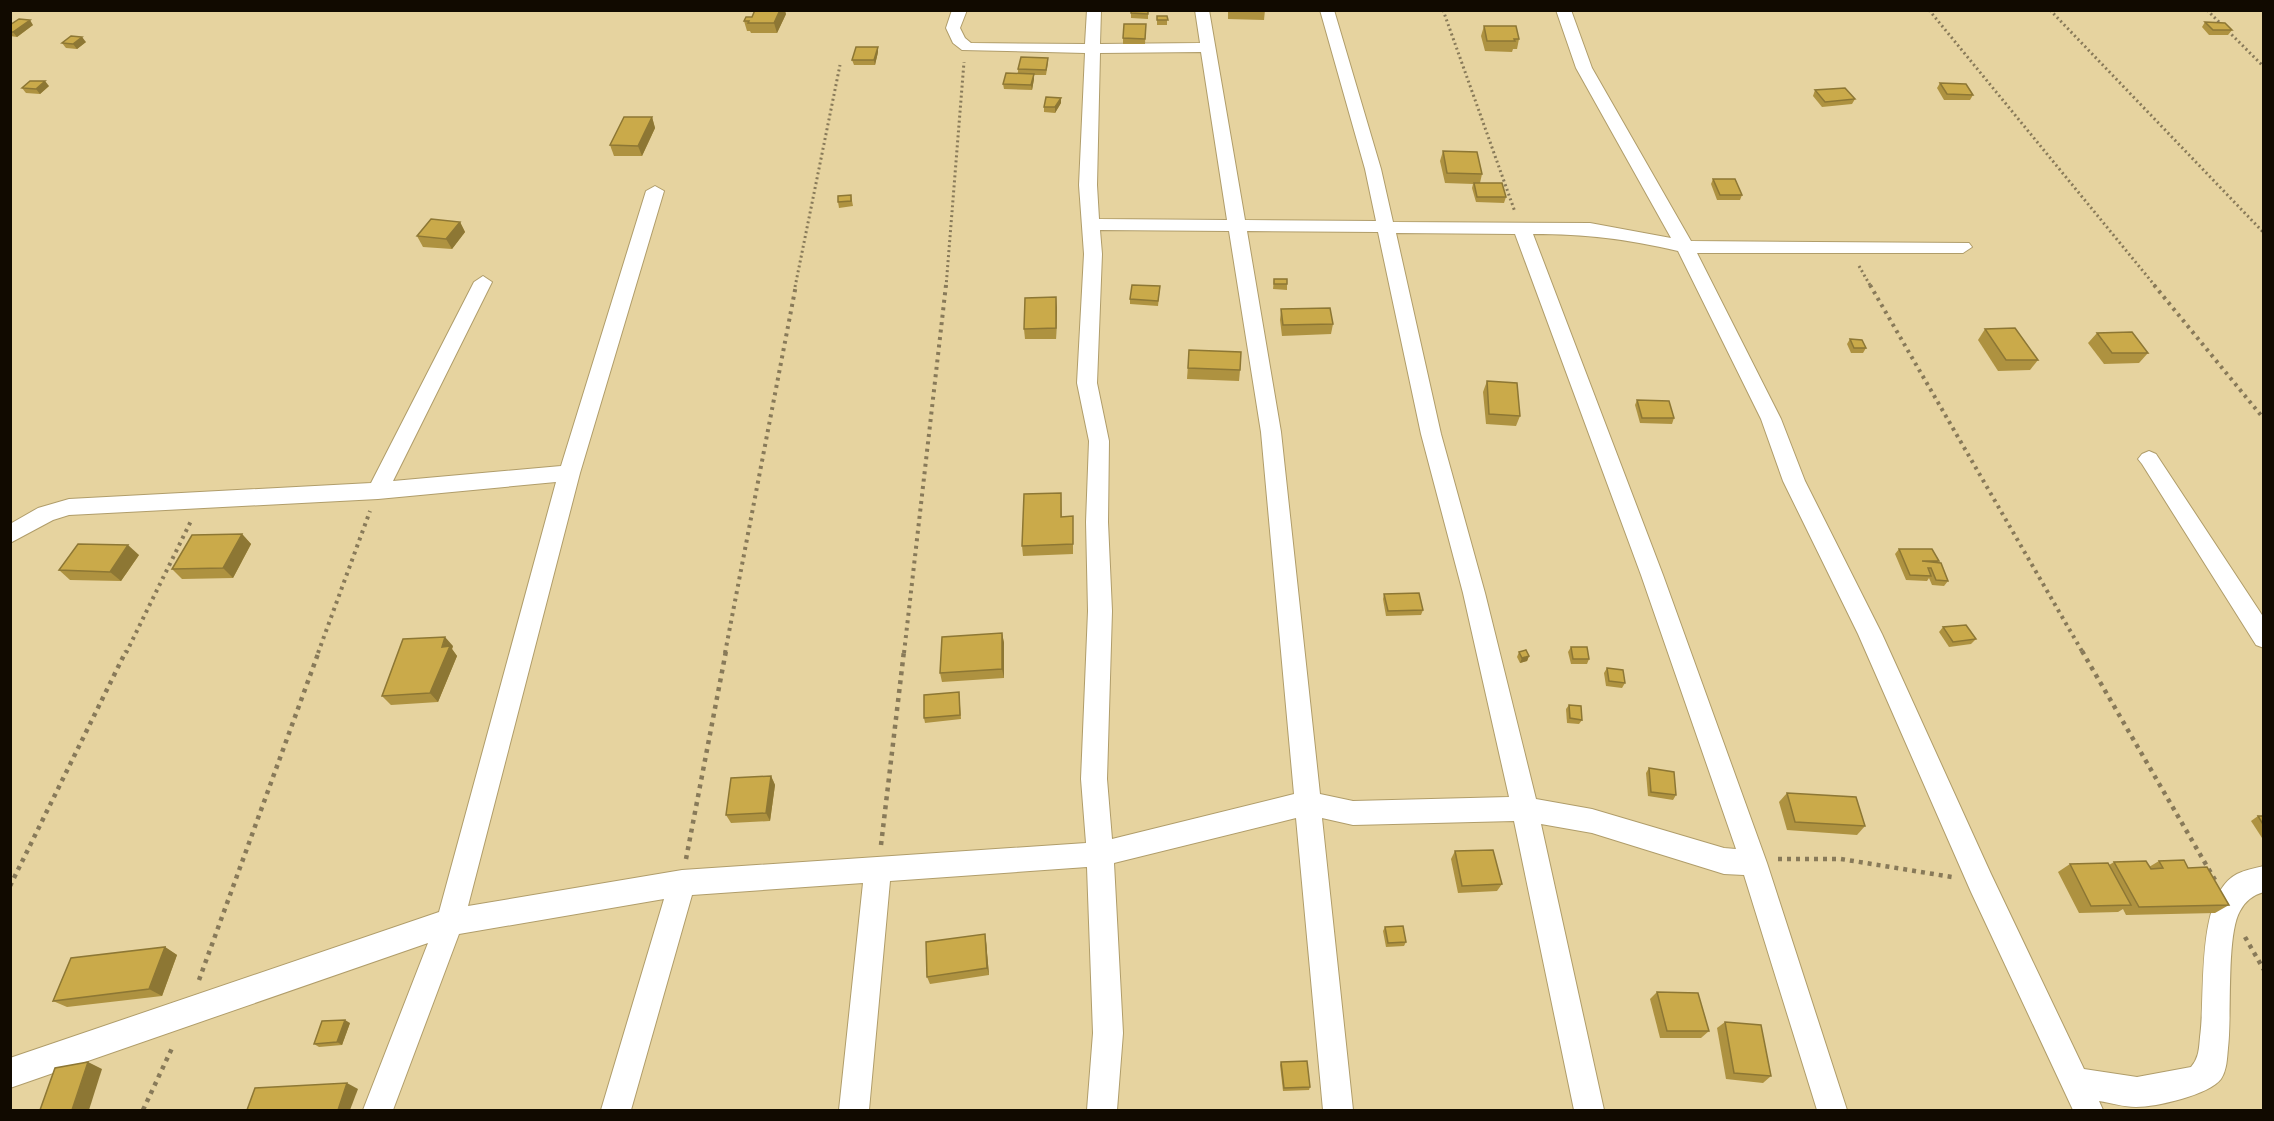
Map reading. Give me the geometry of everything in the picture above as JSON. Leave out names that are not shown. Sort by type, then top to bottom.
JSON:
[{"type":"street","points":[[960,10],[953,28],[958,40],[966,47],[1092,49],[1209,47]]},
{"type":"street","points":[[1094,10],[1088,185],[1094,254],[1087,383],[1099,441],[1097,522],[1100,611],[1094,779],[1100,854],[1108,1034],[1102,1110]]},
{"type":"street","points":[[1202,10],[1271,432],[1338,1110]]},
{"type":"street","points":[[1327,10],[1353,95],[1386,225],[1431,434],[1474,593],[1526,809],[1589,1110]]},
{"type":"street","points":[[1563,10],[1584,68],[1684,247],[1771,419],[1794,481],[1870,634],[1981,883],[2088,1110]]},
{"type":"street","points":[[378,1110],[450,922],[569,473],[655,191]]},
{"type":"street","points":[[1091,224],[1239,227],[1386,225],[1590,229],[1623,233],[1684,247],[1963,248]]},
{"type":"street","points":[[1522,229],[1652,575],[1754,863],[1832,1110]]},
{"type":"street","points":[[378,491],[483,282]]},
{"type":"street","points":[[2149,459],[2264,638]]},
{"type":"street","points":[[10,535],[46,514],[69,507],[378,491],[569,473]]},
{"type":"street","points":[[10,1073],[450,922],[682,883],[1100,854],[1308,803],[1353,813],[1526,809],[1592,820],[1724,861],[1754,863]]},
{"type":"street","points":[[854,1110],[878,869]]},
{"type":"street","points":[[2074,1082],[2137,1092],[2199,1080],[2211,1068],[2217,1020],[2218,945],[2228,904],[2244,884],[2264,879]]},
{"type":"street","points":[[616,1110],[682,883]]},
{"type":"path","points":[[1443,10],[1522,229]]},
{"type":"path","points":[[1929,10],[2264,419]]},
{"type":"path","points":[[2050,10],[2264,233]]},
{"type":"path","points":[[2207,10],[2264,67]]},
{"type":"path","points":[[878,869],[945,301],[966,47]]},
{"type":"path","points":[[682,883],[813,194],[840,65]]},
{"type":"path","points":[[1848,247],[2264,970]]},
{"type":"path","points":[[143,1110],[187,1014],[378,491]]},
{"type":"path","points":[[10,886],[202,499]]},
{"type":"path","points":[[1754,863],[1793,857],[1854,862],[1981,883]]},
{"type":"building","points":[[755,10],[780,10],[774,23],[744,21],[746,17],[752,17]]},
{"type":"building","points":[[1131,10],[1148,10],[1148,14],[1131,13]]},
{"type":"building","points":[[1157,16],[1167,16],[1168,20],[1157,20]]},
{"type":"building","points":[[19,19],[30,20],[10,32],[10,25]]},
{"type":"building","points":[[2205,22],[2225,23],[2232,30],[2213,30]]},
{"type":"building","points":[[1124,24],[1146,24],[1145,39],[1123,38]]},
{"type":"building","points":[[1484,26],[1516,26],[1519,39],[1487,41]]},
{"type":"building","points":[[71,36],[82,37],[73,44],[62,43]]},
{"type":"building","points":[[856,47],[878,47],[874,60],[852,60]]},
{"type":"building","points":[[1021,57],[1048,58],[1046,70],[1018,69]]},
{"type":"building","points":[[1006,73],[1034,74],[1031,85],[1003,84]]},
{"type":"building","points":[[30,81],[45,81],[36,89],[22,88]]},
{"type":"building","points":[[1940,83],[1966,84],[1973,95],[1947,94]]},
{"type":"building","points":[[1845,88],[1855,99],[1825,102],[1815,90]]},
{"type":"building","points":[[1046,97],[1061,98],[1055,107],[1044,107]]},
{"type":"building","points":[[624,117],[652,117],[638,146],[610,145]]},
{"type":"building","points":[[1443,151],[1477,152],[1482,174],[1447,173]]},
{"type":"building","points":[[1713,179],[1735,179],[1742,195],[1720,195]]},
{"type":"building","points":[[1474,183],[1502,183],[1506,197],[1477,197]]},
{"type":"building","points":[[851,195],[851,201],[838,202],[838,196]]},
{"type":"building","points":[[431,219],[460,222],[446,239],[417,236]]},
{"type":"building","points":[[1274,279],[1287,279],[1287,284],[1274,284]]},
{"type":"building","points":[[1132,285],[1160,286],[1158,301],[1130,299]]},
{"type":"building","points":[[1056,297],[1056,328],[1024,329],[1025,298]]},
{"type":"building","points":[[1330,308],[1333,324],[1283,325],[1281,309]]},
{"type":"building","points":[[2015,328],[2038,360],[2006,360],[1985,329]]},
{"type":"building","points":[[2132,332],[2148,353],[2112,353],[2097,333]]},
{"type":"building","points":[[1850,339],[1862,340],[1866,348],[1854,348]]},
{"type":"building","points":[[1189,350],[1241,352],[1240,370],[1188,368]]},
{"type":"building","points":[[1487,381],[1517,383],[1520,416],[1489,414]]},
{"type":"building","points":[[1637,400],[1669,401],[1674,418],[1642,418]]},
{"type":"building","points":[[1061,493],[1061,517],[1073,516],[1073,544],[1022,546],[1024,494]]},
{"type":"building","points":[[242,534],[223,568],[172,569],[192,535]]},
{"type":"building","points":[[78,544],[128,545],[110,572],[59,570]]},
{"type":"building","points":[[1899,549],[1932,549],[1939,561],[1922,561],[1941,563],[1948,581],[1936,580],[1931,568],[1928,568],[1931,576],[1910,575]]},
{"type":"building","points":[[1419,593],[1423,610],[1388,611],[1384,594]]},
{"type":"building","points":[[1966,625],[1976,639],[1953,642],[1943,627]]},
{"type":"building","points":[[1002,633],[1002,669],[940,673],[942,637]]},
{"type":"building","points":[[445,637],[442,647],[450,646],[430,693],[382,696],[403,639]]},
{"type":"building","points":[[1571,647],[1587,647],[1589,659],[1573,659]]},
{"type":"building","points":[[1526,650],[1529,656],[1522,658],[1519,652]]},
{"type":"building","points":[[1607,668],[1623,670],[1625,683],[1609,681]]},
{"type":"building","points":[[959,692],[960,715],[924,718],[924,695]]},
{"type":"building","points":[[1569,705],[1581,706],[1582,720],[1570,718]]},
{"type":"building","points":[[1649,768],[1674,772],[1676,795],[1651,792]]},
{"type":"building","points":[[771,776],[766,813],[726,815],[731,778]]},
{"type":"building","points":[[1787,793],[1856,797],[1865,826],[1795,822]]},
{"type":"building","points":[[2258,816],[2264,816],[2264,826]]},
{"type":"building","points":[[1493,850],[1502,884],[1462,886],[1455,851]]},
{"type":"building","points":[[2184,860],[2188,868],[2207,867],[2229,905],[2139,907],[2114,862],[2146,861],[2151,869],[2163,868],[2159,861]]},
{"type":"building","points":[[2108,863],[2131,905],[2091,906],[2070,864]]},
{"type":"building","points":[[1403,926],[1406,942],[1388,943],[1385,927]]},
{"type":"building","points":[[985,934],[987,968],[927,977],[926,942]]},
{"type":"building","points":[[165,947],[149,989],[53,1001],[71,958]]},
{"type":"building","points":[[1657,992],[1698,993],[1709,1031],[1667,1031]]},
{"type":"building","points":[[345,1020],[337,1042],[314,1044],[322,1021]]},
{"type":"building","points":[[1725,1022],[1761,1025],[1771,1076],[1734,1073]]},
{"type":"building","points":[[1307,1061],[1310,1087],[1284,1088],[1281,1062]]},
{"type":"building","points":[[88,1062],[72,1110],[40,1110],[55,1068]]},
{"type":"building","points":[[347,1083],[338,1110],[247,1110],[255,1088]]}]
